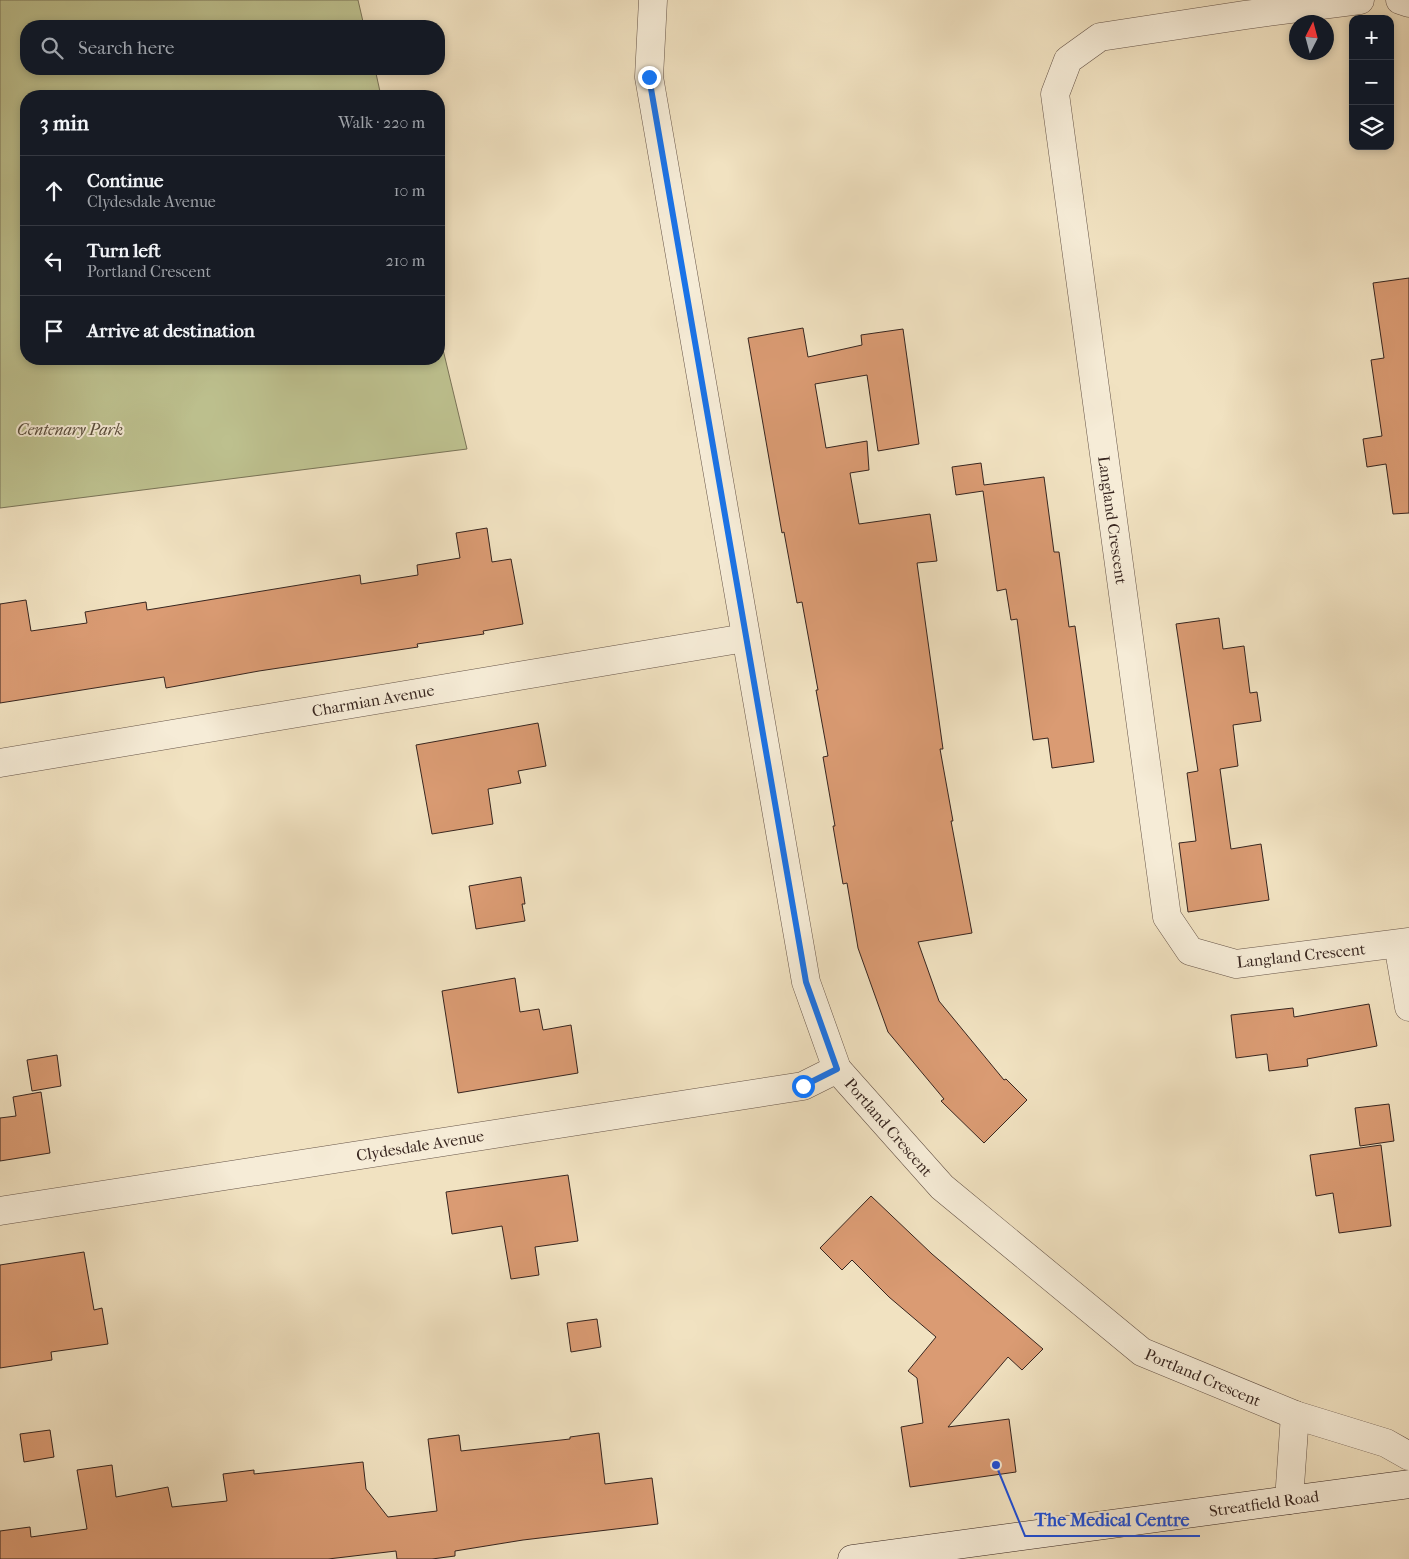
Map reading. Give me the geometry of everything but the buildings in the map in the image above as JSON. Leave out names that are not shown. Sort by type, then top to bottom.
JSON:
[{"type":"street","name":"Portland Crescent","points":[[653,0],[649,77],[745,638],[806,982],[837,1069],[942,1188],[1142,1352],[1294,1415],[1386,1443],[1409,1456]]},
{"type":"street","name":"Langland Crescent","points":[[1360,0],[1244,7],[1100,37],[1068,60],[1055,94],[1167,918],[1190,951],[1236,964],[1404,943],[1409,1007]]},
{"type":"street","points":[[1400,0],[1409,3]]},
{"type":"street","name":"Charmian Avenue","points":[[0,763],[745,638]]},
{"type":"street","name":"Clydesdale Avenue","points":[[0,1211],[803,1086],[837,1069]]},
{"type":"street","points":[[1289,1500],[1294,1415]]},
{"type":"street","name":"Streatfield Road","points":[[852,1559],[1409,1484]]},
{"type":"green space","name":"Centenary Park","points":[[0,0],[358,0],[363,20],[20,20],[20,75],[376,75],[380,90],[20,90],[20,365],[445,365],[445,358],[467,449],[0,508]]},
{"type":"place","name":"The Medical Centre","points":[[996,1465]]},
{"type":"route","points":[[649,77],[806,982],[837,1069],[803,1086]]}]
